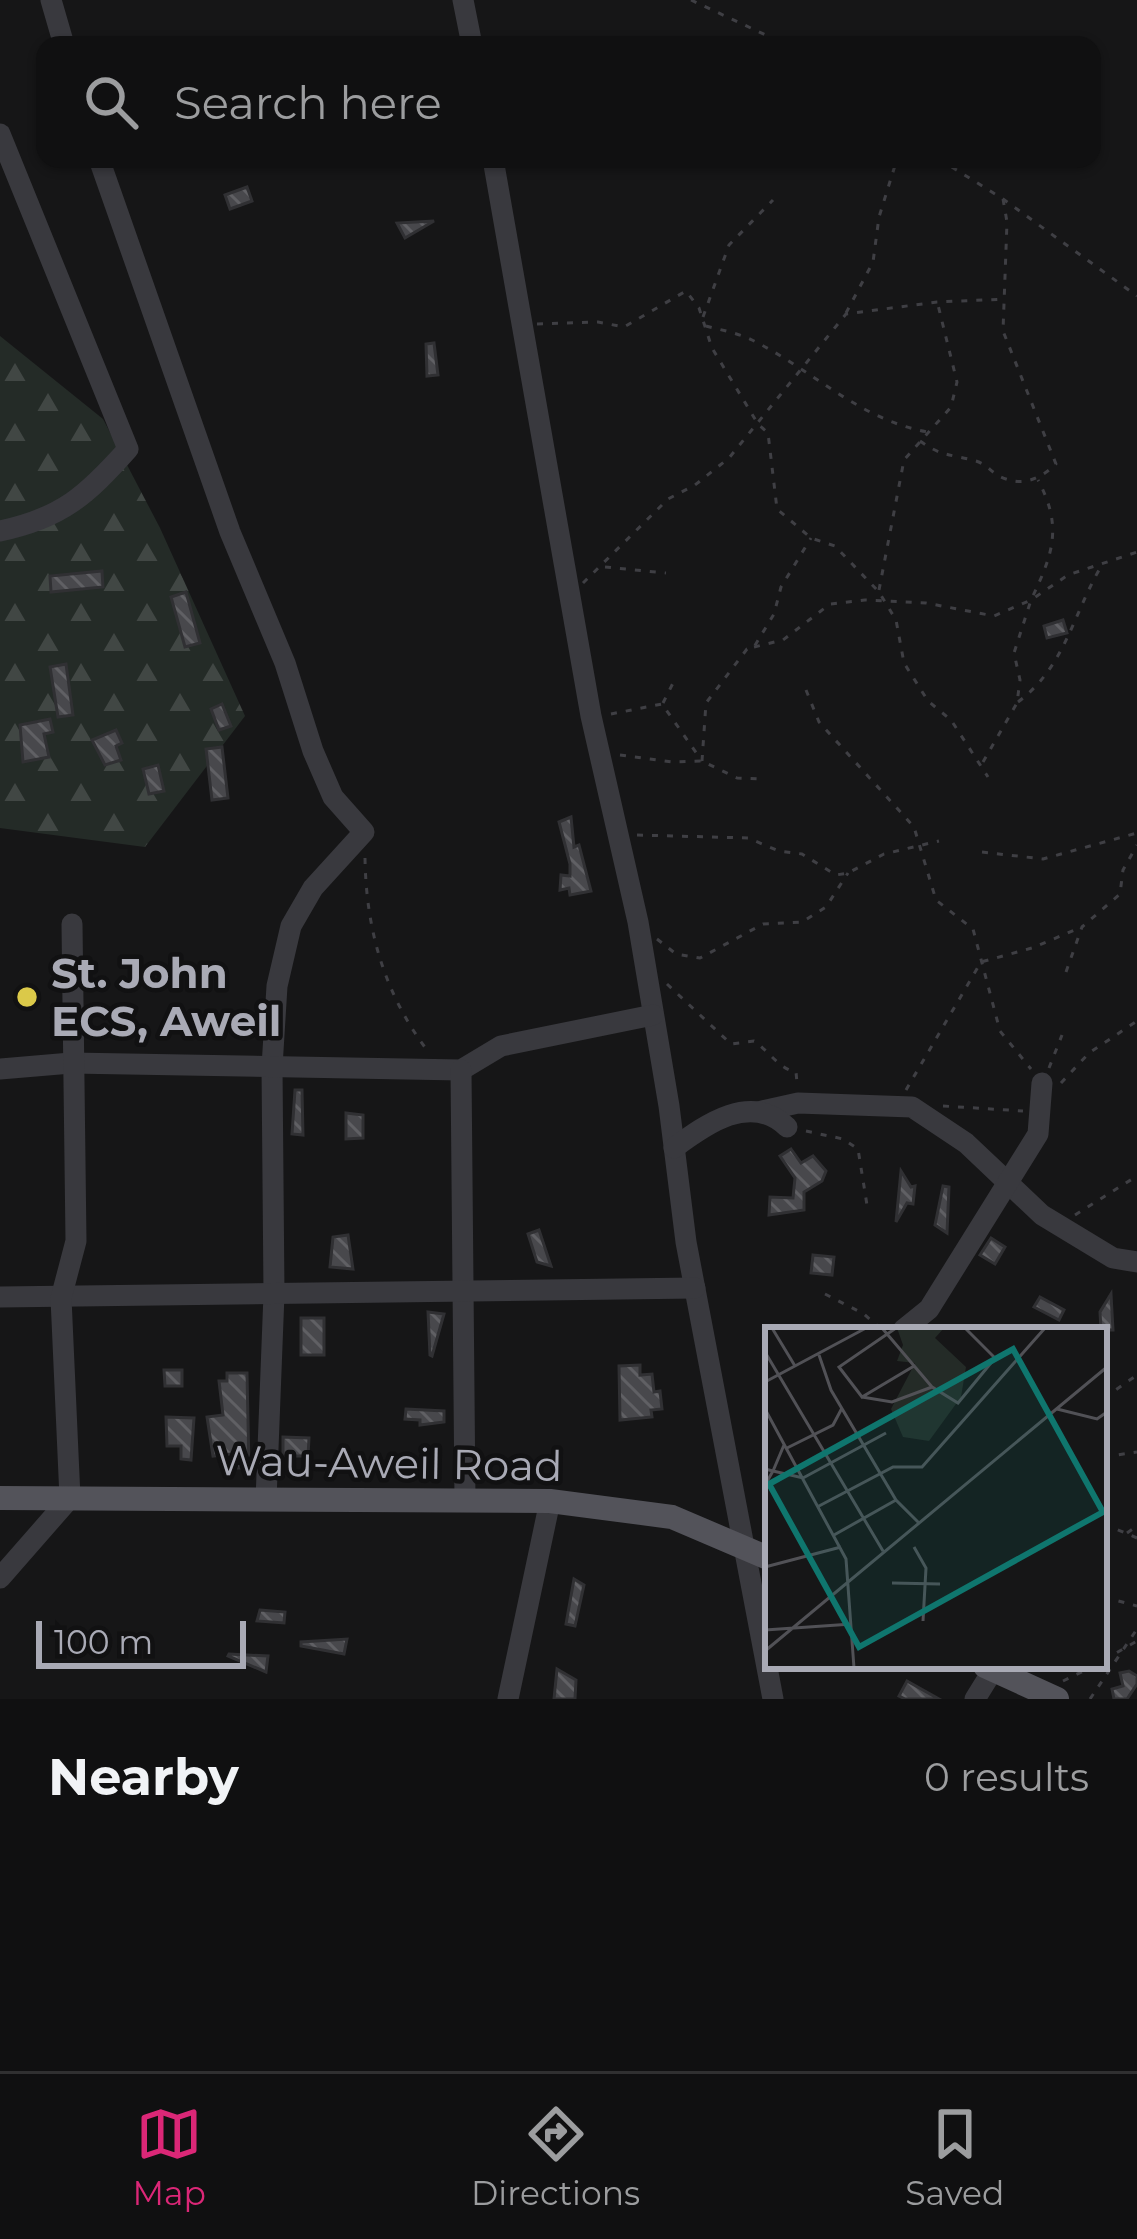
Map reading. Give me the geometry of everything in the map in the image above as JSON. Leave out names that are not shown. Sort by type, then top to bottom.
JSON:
[{"type":"main road","name":"Wau-Aweil Road","points":[[0,1498],[550,1501],[672,1517],[765,1557]]},
{"type":"main road","points":[[991,1669],[1048,1695]]},
{"type":"street","points":[[51,0],[61,36]]},
{"type":"street","points":[[463,0],[470,36]]},
{"type":"street","points":[[0,134],[128,449],[87,495],[32,524],[0,531]]},
{"type":"street","points":[[102,168],[230,532],[285,663],[314,751],[333,797],[364,832],[313,888],[291,926],[278,986],[272,1067],[274,1294],[266,1499]]},
{"type":"street","points":[[495,168],[568,596],[638,922],[695,1288],[765,1660]]},
{"type":"street","points":[[0,1578],[70,1498],[62,1298],[76,1241],[72,924]]},
{"type":"street","points":[[0,1069],[71,1063],[461,1070],[501,1046],[652,1016]]},
{"type":"street","points":[[461,1070],[465,1501]]},
{"type":"street","points":[[907,1327],[929,1309],[1038,1134],[1037,1111],[1050,1085]]},
{"type":"street","points":[[674,1148],[726,1115],[798,1103],[912,1107],[966,1143],[1058,1225],[1112,1258],[1137,1262]]},
{"type":"street","points":[[762,1112],[787,1127]]},
{"type":"street","points":[[0,1298],[695,1288]]},
{"type":"street","points":[[508,1699],[550,1501]]},
{"type":"street","points":[[767,1669],[773,1699]]},
{"type":"street","points":[[975,1699],[989,1669]]},
{"type":"path","points":[[691,0],[768,36]]},
{"type":"path","points":[[568,596],[603,567],[643,521],[730,458],[846,314],[872,262],[894,168]]},
{"type":"path","points":[[953,168],[1137,296]]},
{"type":"path","points":[[920,442],[942,457],[981,462],[1001,477],[1038,480],[1055,464],[1004,331],[1007,222],[1003,199]]},
{"type":"path","points":[[702,318],[729,245],[773,200]]},
{"type":"path","points":[[523,324],[598,322],[624,327],[686,291],[712,348],[768,434],[777,509],[811,538],[835,545],[878,592],[896,620],[904,663],[928,700],[952,720],[988,776]]},
{"type":"path","points":[[846,314],[1006,299]]},
{"type":"path","points":[[878,592],[904,460],[951,407],[957,382],[938,302]]},
{"type":"path","points":[[705,326],[749,338],[850,403],[898,427],[928,432]]},
{"type":"path","points":[[982,763],[1017,703],[1020,680],[1014,653],[1055,536],[1052,505],[1038,480]]},
{"type":"path","points":[[754,647],[774,614],[781,587],[811,538]]},
{"type":"path","points":[[702,760],[706,703],[747,649],[783,640],[830,604],[926,603],[994,616],[1068,575],[1137,552]]},
{"type":"path","points":[[1017,703],[1041,685],[1105,560]]},
{"type":"path","points":[[603,567],[666,573]]},
{"type":"path","points":[[662,704],[674,681]]},
{"type":"path","points":[[806,690],[819,722],[914,826],[936,900],[973,929],[1000,1031],[1050,1085]]},
{"type":"path","points":[[591,716],[662,704]]},
{"type":"path","points":[[662,704],[702,760],[737,778],[763,779]]},
{"type":"path","points":[[600,752],[674,762],[702,760]]},
{"type":"path","points":[[364,832],[366,906],[380,965],[425,1048],[461,1070]]},
{"type":"path","points":[[617,833],[748,838],[779,851],[802,854],[836,875],[884,854],[939,841]]},
{"type":"path","points":[[982,852],[1043,859],[1137,833]]},
{"type":"path","points":[[887,1109],[906,1090],[981,962],[1082,927],[1120,894],[1123,870],[1137,845]]},
{"type":"path","points":[[638,922],[676,955],[700,958],[763,924],[802,922],[826,907],[848,873]]},
{"type":"path","points":[[1066,972],[1082,927]]},
{"type":"path","points":[[645,969],[680,993],[731,1044],[754,1041],[781,1066],[796,1072],[798,1103]]},
{"type":"path","points":[[1050,1085],[1089,1052],[1137,1022]]},
{"type":"path","points":[[1050,1085],[1061,1035]]},
{"type":"path","points":[[912,1107],[1037,1111]]},
{"type":"path","points":[[787,1127],[843,1139],[858,1149],[867,1205]]},
{"type":"path","points":[[1058,1225],[1137,1176]]},
{"type":"path","points":[[825,1294],[878,1327]]},
{"type":"path","points":[[1107,1396],[1137,1379]]},
{"type":"path","points":[[1107,1457],[1137,1452]]},
{"type":"path","points":[[1107,1525],[1137,1538]]},
{"type":"path","points":[[1126,1534],[1137,1526]]},
{"type":"path","points":[[1107,1598],[1137,1606]]},
{"type":"path","points":[[1090,1699],[1137,1629]]},
{"type":"path","points":[[1107,1658],[1137,1641]]},
{"type":"path","points":[[1048,1695],[1089,1669]]},
{"type":"green space","points":[[0,336],[103,419],[160,528],[245,716],[145,847],[0,828]]},
{"type":"building","points":[[247,187],[252,201],[230,209],[225,195]]},
{"type":"building","points":[[434,221],[405,238],[397,223]]},
{"type":"building","points":[[434,343],[438,375],[427,376],[426,344]]},
{"type":"building","points":[[102,571],[103,587],[51,592],[50,576]]},
{"type":"building","points":[[186,592],[200,643],[185,647],[171,597]]},
{"type":"building","points":[[1063,620],[1067,633],[1047,638],[1044,626]]},
{"type":"building","points":[[66,664],[73,715],[58,717],[50,667]]},
{"type":"building","points":[[222,704],[231,726],[219,730],[211,709]]},
{"type":"building","points":[[50,719],[53,732],[44,734],[49,757],[23,762],[20,725]]},
{"type":"building","points":[[116,730],[122,743],[116,746],[121,760],[105,765],[92,740]]},
{"type":"building","points":[[222,747],[228,798],[212,800],[206,749]]},
{"type":"building","points":[[158,765],[164,791],[149,794],[143,769]]},
{"type":"building","points":[[571,817],[574,847],[579,845],[591,891],[570,895],[569,888],[560,890],[561,875],[570,876],[570,864],[559,822]]},
{"type":"building","points":[[295,1090],[302,1090],[303,1135],[292,1134]]},
{"type":"building","points":[[346,1113],[363,1115],[363,1138],[346,1139]]},
{"type":"building","points":[[791,1149],[801,1163],[813,1156],[826,1171],[822,1181],[804,1192],[804,1210],[769,1215],[770,1197],[793,1198],[795,1178],[780,1156]]},
{"type":"building","points":[[901,1171],[911,1187],[915,1186],[913,1204],[907,1203],[896,1222]]},
{"type":"building","points":[[943,1186],[949,1187],[947,1233],[935,1225]]},
{"type":"building","points":[[539,1230],[551,1266],[537,1262],[528,1234]]},
{"type":"building","points":[[348,1235],[353,1269],[330,1267],[333,1237]]},
{"type":"building","points":[[991,1238],[1005,1247],[995,1264],[980,1255]]},
{"type":"building","points":[[813,1255],[834,1257],[832,1275],[811,1273]]},
{"type":"building","points":[[1111,1294],[1113,1330],[1101,1327],[1100,1312]]},
{"type":"building","points":[[1040,1297],[1064,1310],[1059,1320],[1034,1307]]},
{"type":"building","points":[[428,1312],[444,1314],[432,1356],[430,1355]]},
{"type":"building","points":[[301,1318],[324,1318],[324,1355],[301,1355]]},
{"type":"building","points":[[640,1365],[640,1375],[652,1374],[662,1409],[651,1410],[652,1417],[620,1420],[619,1366]]},
{"type":"building","points":[[164,1370],[182,1370],[182,1386],[165,1386]]},
{"type":"building","points":[[227,1373],[247,1373],[249,1468],[232,1468],[232,1454],[213,1456],[207,1417],[223,1415],[219,1381],[227,1381]]},
{"type":"building","points":[[406,1409],[444,1411],[444,1422],[420,1425],[420,1420],[405,1419]]},
{"type":"building","points":[[166,1417],[194,1418],[191,1460],[181,1459],[181,1446],[167,1446]]},
{"type":"building","points":[[283,1437],[309,1438],[308,1456],[283,1456]]},
{"type":"building","points":[[574,1579],[584,1585],[575,1626],[566,1624]]},
{"type":"building","points":[[260,1610],[285,1612],[284,1623],[257,1621]]},
{"type":"building","points":[[347,1639],[344,1654],[301,1646],[301,1642]]},
{"type":"building","points":[[228,1656],[268,1656],[266,1672]]},
{"type":"building","points":[[557,1669],[576,1680],[575,1699],[554,1699]]},
{"type":"building","points":[[1120,1673],[1137,1676],[1137,1684],[1127,1699],[1114,1699],[1112,1689],[1123,1686]]},
{"type":"building","points":[[907,1681],[939,1699],[899,1696]]},
{"type":"place","name":"St. John ECS, Aweil","points":[[27,997]]}]
